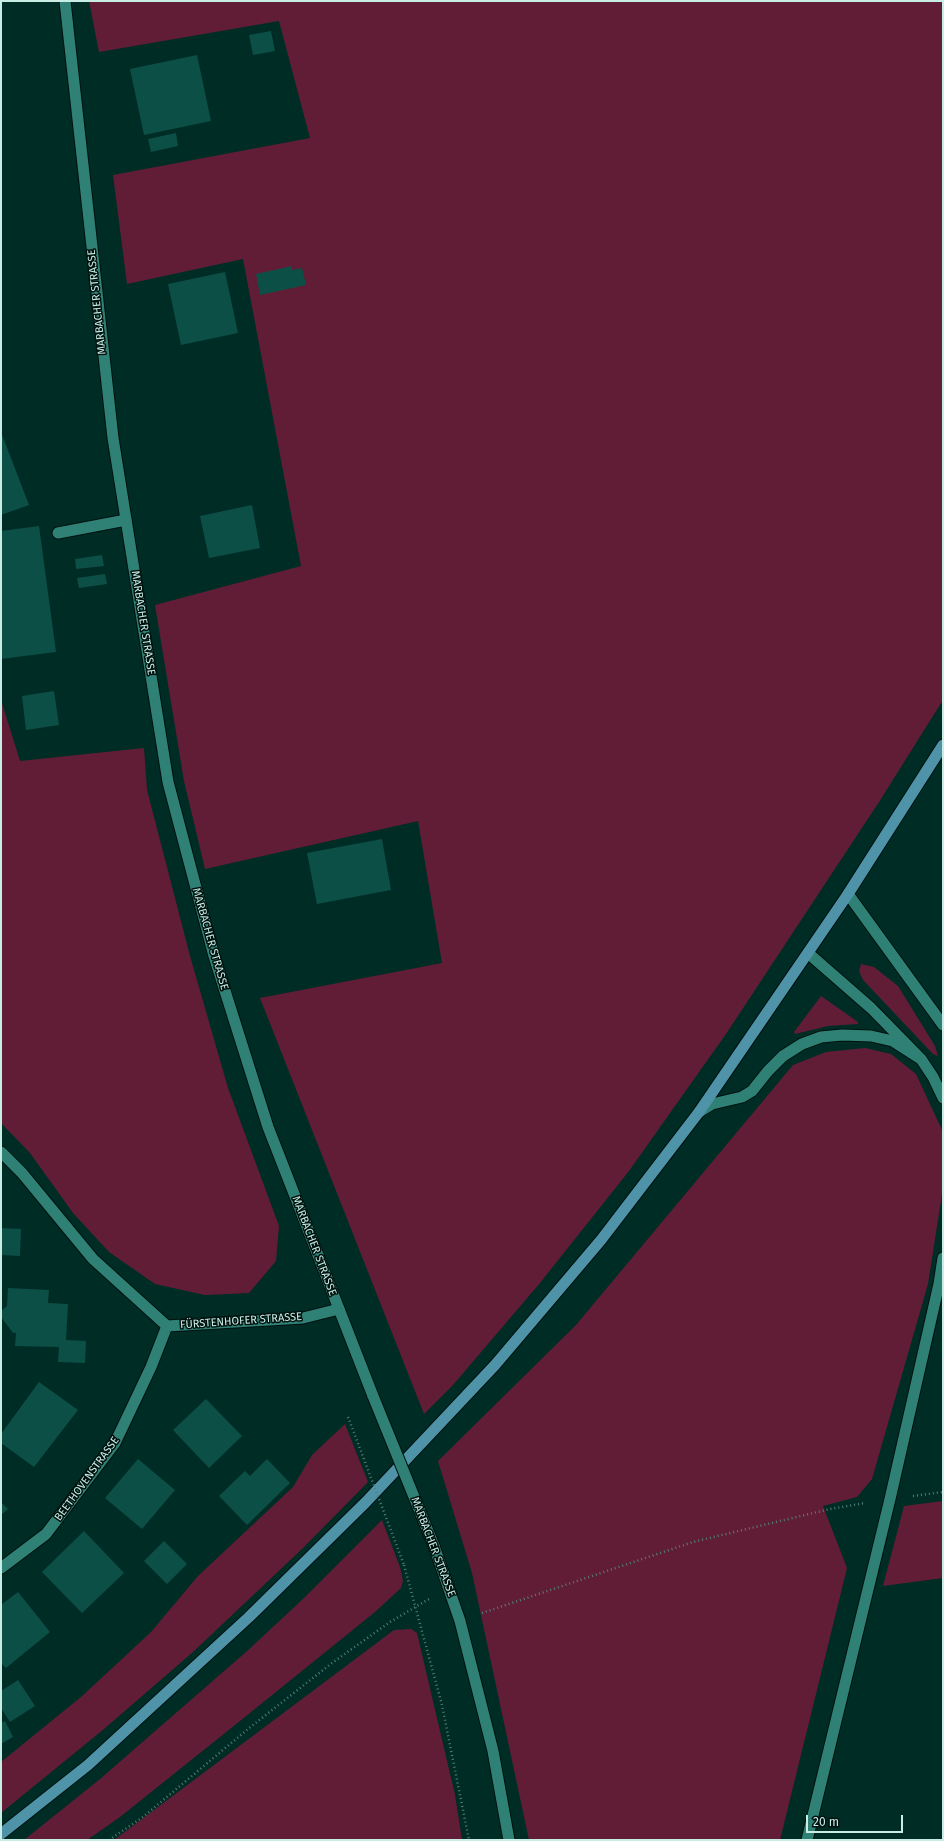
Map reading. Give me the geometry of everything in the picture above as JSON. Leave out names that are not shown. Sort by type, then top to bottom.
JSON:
[{"type":"main road","points":[[1,1834],[88,1765],[249,1616],[364,1503],[500,1360],[601,1240],[699,1112],[848,894],[943,746]]},
{"type":"street","name":"MARBACHER STRASSE","points":[[65,1],[111,423],[168,782],[214,956],[268,1127],[373,1396],[434,1546],[460,1621],[493,1751],[509,1840]]},
{"type":"street","points":[[58,533],[126,520]]},
{"type":"street","points":[[848,894],[943,1024]]},
{"type":"street","points":[[808,953],[871,1008],[921,1059],[933,1077],[943,1098]]},
{"type":"street","points":[[699,1112],[712,1104],[742,1097],[752,1091],[768,1071],[783,1056],[802,1044],[821,1037],[842,1035],[871,1036],[893,1042],[921,1059]]},
{"type":"street","name":"FÜRSTENHOFER STRASSE","points":[[1,1152],[22,1173],[93,1259],[166,1326],[304,1318],[339,1309]]},
{"type":"street","points":[[808,1840],[890,1499],[939,1284],[943,1258]]},
{"type":"street","name":"BEETHOVENSTRASSE","points":[[1,1568],[46,1534],[116,1443],[151,1367],[166,1326]]},
{"type":"path","points":[[348,1417],[404,1565],[416,1606],[442,1705],[470,1840]]},
{"type":"path","points":[[460,1621],[693,1542],[830,1509],[943,1492]]},
{"type":"path","points":[[109,1840],[143,1817],[248,1729],[332,1663],[390,1622],[449,1588]]},
{"type":"shaded area","points":[[89,1],[943,1],[943,700],[879,802],[726,1034],[629,1171],[540,1283],[453,1385],[424,1414],[260,998],[442,963],[418,821],[205,869],[184,781],[155,605],[301,566],[243,259],[127,284],[113,175],[310,138],[279,21],[99,52]]},
{"type":"shaded area","points":[[1,700],[20,761],[144,748],[147,790],[190,956],[228,1088],[279,1226],[276,1261],[249,1293],[205,1295],[155,1284],[109,1252],[73,1213],[30,1153],[1,1123]]},
{"type":"shaded area","points":[[861,964],[874,967],[898,986],[935,1046],[938,1056],[933,1054],[863,980],[859,971]]},
{"type":"shaded area","points":[[821,996],[858,1022],[858,1024],[828,1026],[795,1034],[794,1032]]},
{"type":"shaded area","points":[[865,1048],[891,1054],[916,1074],[942,1130],[942,1194],[928,1284],[872,1479],[857,1497],[823,1506],[847,1568],[780,1840],[529,1840],[472,1573],[438,1461],[576,1325],[793,1065],[826,1052]]},
{"type":"shaded area","points":[[345,1424],[368,1482],[303,1548],[193,1652],[104,1729],[1,1813],[1,1762],[81,1697],[151,1632],[198,1576],[293,1487],[312,1455]]},
{"type":"shaded area","points":[[943,1501],[943,1578],[883,1586],[904,1506]]},
{"type":"shaded area","points":[[382,1520],[400,1567],[403,1581],[401,1588],[375,1612],[120,1817],[87,1840],[24,1840],[100,1779],[246,1652],[303,1599]]},
{"type":"shaded area","points":[[411,1629],[417,1633],[455,1795],[462,1840],[114,1840],[394,1630]]},
{"type":"building","points":[[271,31],[275,51],[253,55],[249,35]]},
{"type":"building","points":[[197,55],[211,121],[144,135],[130,69]]},
{"type":"building","points":[[176,133],[178,146],[151,152],[148,139]]},
{"type":"building","points":[[292,266],[292,270],[302,268],[306,285],[260,295],[256,274]]},
{"type":"building","points":[[225,272],[238,333],[181,345],[168,284]]},
{"type":"building","points":[[1,432],[29,505],[1,515]]},
{"type":"building","points":[[252,505],[260,548],[209,558],[200,516]]},
{"type":"building","points":[[39,526],[56,652],[1,659],[1,531]]},
{"type":"building","points":[[102,555],[104,566],[76,569],[75,559]]},
{"type":"building","points":[[105,574],[107,584],[79,588],[77,578]]},
{"type":"building","points":[[54,691],[59,725],[26,730],[22,696]]},
{"type":"building","points":[[382,839],[391,890],[317,904],[307,853]]},
{"type":"building","points":[[1,1228],[21,1229],[20,1256],[1,1255]]},
{"type":"building","points":[[8,1288],[49,1290],[48,1303],[68,1304],[66,1340],[86,1341],[85,1363],[58,1362],[59,1347],[15,1346],[16,1333],[13,1333],[1,1317],[1,1311],[7,1306]]},
{"type":"building","points":[[39,1382],[78,1410],[34,1467],[1,1443],[1,1434]]},
{"type":"building","points":[[206,1399],[242,1436],[209,1468],[173,1430]]},
{"type":"building","points":[[138,1459],[175,1490],[142,1529],[105,1498]]},
{"type":"building","points":[[267,1459],[290,1483],[247,1525],[219,1496],[245,1471],[250,1476]]},
{"type":"building","points":[[1,1502],[8,1509],[1,1515]]},
{"type":"building","points":[[84,1531],[124,1573],[82,1613],[42,1572]]},
{"type":"building","points":[[164,1541],[187,1564],[167,1584],[144,1561]]},
{"type":"building","points":[[18,1592],[50,1632],[6,1668],[1,1663],[1,1605]]},
{"type":"building","points":[[18,1680],[35,1706],[10,1722],[1,1708],[1,1691]]},
{"type":"building","points":[[5,1721],[13,1737],[1,1744],[1,1723]]}]
